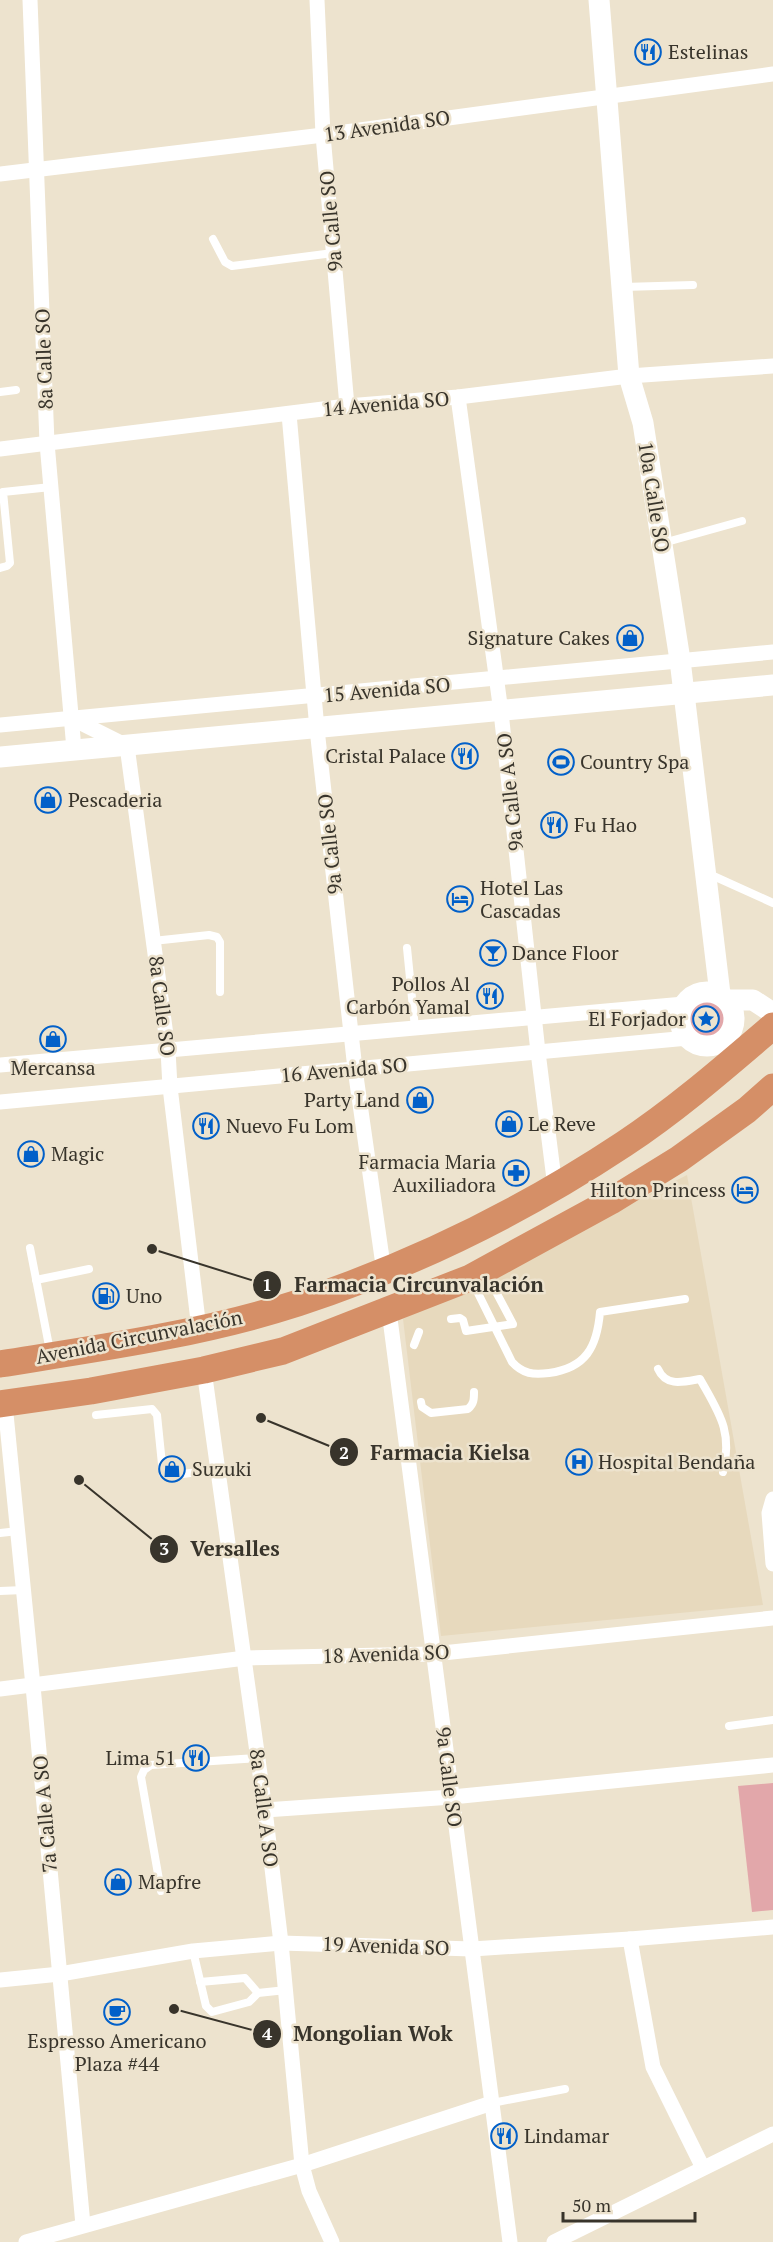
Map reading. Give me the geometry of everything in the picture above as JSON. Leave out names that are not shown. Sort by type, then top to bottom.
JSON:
[{"type":"highway","name":"Avenida Circunvalación","points":[[0,1364],[199,1329],[297,1303],[384,1272],[438,1249],[555,1187],[633,1138],[729,1050],[773,1026]]},
{"type":"highway","points":[[2,1404],[94,1403],[204,1370],[283,1351],[389,1311],[477,1274],[611,1201],[680,1159],[747,1110],[773,1087]]},
{"type":"highway","points":[[389,1311],[387,1298],[395,1282],[424,1268],[438,1249]]},
{"type":"highway","points":[[94,1403],[108,1376],[176,1363],[186,1358],[198,1346],[199,1329]]},
{"type":"street","name":"8a Calle SO","points":[[30,0],[47,443],[74,749]]},
{"type":"street","name":"9a Calle SO","points":[[317,0],[323,135],[347,406]]},
{"type":"street","name":"10a Calle SO","points":[[599,0],[629,376],[643,423],[680,660],[724,997]]},
{"type":"street","name":"13 Avenida SO","points":[[0,174],[323,135],[773,74]]},
{"type":"street","name":"14 Avenida SO","points":[[0,449],[347,406],[458,397],[629,376],[773,366]]},
{"type":"street","name":"9a Calle A SO","points":[[458,397],[501,712],[555,1187]]},
{"type":"street","name":"9a Calle SO","points":[[289,414],[317,729],[355,1069],[384,1272]]},
{"type":"street","name":"15 Avenida SO","points":[[0,725],[497,680],[773,652]]},
{"type":"street","name":"15 Avenida SO","points":[[0,757],[773,685]]},
{"type":"street","points":[[71,718],[127,746]]},
{"type":"street","name":"8a Calle SO","points":[[127,746],[168,1050],[170,1087],[199,1329]]},
{"type":"street","points":[[724,997],[733,1008],[734,1026],[729,1050],[696,1044],[682,1031],[680,1013],[689,998],[704,991],[724,997],[753,1000],[773,1013]]},
{"type":"street","name":"16 Avenida SO","points":[[0,1065],[684,1004]]},
{"type":"street","name":"16 Avenida SO","points":[[0,1102],[688,1038]]},
{"type":"street","name":"9a Calle SO","points":[[389,1311],[510,2242]]},
{"type":"street","points":[[0,1358],[0,1364]]},
{"type":"street","name":"8a Calle A SO","points":[[204,1370],[265,1810],[286,1990],[302,2165],[309,2191],[332,2242]]},
{"type":"street","name":"7a Calle A SO","points":[[2,1404],[24,1590],[83,2225]]},
{"type":"street","points":[[773,1499],[769,1513],[769,1532],[773,1564]]},
{"type":"street","name":"18 Avenida SO","points":[[0,1689],[245,1658],[433,1654],[773,1618]]},
{"type":"street","points":[[265,1810],[452,1797],[773,1765]]},
{"type":"street","name":"19 Avenida SO","points":[[0,1980],[60,1974],[193,1951],[281,1943],[472,1949],[773,1927]]},
{"type":"street","points":[[630,1939],[653,2067],[703,2168]]},
{"type":"street","points":[[26,2242],[302,2165],[492,2103]]},
{"type":"street","points":[[554,2242],[773,2134]]},
{"type":"lane","points":[[213,238],[225,262],[232,266],[333,253]]},
{"type":"lane","points":[[621,286],[693,285]]},
{"type":"lane","points":[[0,392],[16,390]]},
{"type":"lane","points":[[0,568],[10,563],[2,493],[51,487]]},
{"type":"lane","points":[[662,543],[742,521]]},
{"type":"lane","points":[[706,872],[773,903]]},
{"type":"lane","points":[[153,941],[209,935],[217,937],[220,992]]},
{"type":"lane","points":[[407,948],[415,1028]]},
{"type":"lane","points":[[30,1248],[51,1355]]},
{"type":"lane","points":[[36,1280],[89,1269]]},
{"type":"lane","points":[[451,1319],[463,1320],[466,1331],[513,1324],[477,1274]]},
{"type":"lane","points":[[477,1274],[496,1327],[512,1362],[521,1371],[535,1375],[560,1372],[580,1364],[598,1334],[600,1312],[685,1299]]},
{"type":"lane","points":[[414,1345],[419,1332]]},
{"type":"lane","points":[[658,1369],[667,1381],[681,1383],[700,1379],[723,1421],[729,1451],[723,1472]]},
{"type":"lane","points":[[421,1402],[426,1411],[431,1413],[468,1409],[474,1400],[474,1392]]},
{"type":"lane","points":[[94,1403],[152,1409],[157,1415],[163,1474],[170,1476],[218,1470]]},
{"type":"lane","points":[[0,1533],[18,1532]]},
{"type":"lane","points":[[0,1592],[24,1590]]},
{"type":"lane","points":[[729,1726],[773,1720]]},
{"type":"lane","points":[[161,1891],[141,1777],[144,1770],[151,1765],[258,1758]]},
{"type":"lane","points":[[193,1951],[206,2006],[213,2012],[249,2002],[258,1993],[286,1990]]},
{"type":"lane","points":[[200,1982],[245,1978],[258,1993]]},
{"type":"lane","points":[[492,2103],[565,2089]]},
{"type":"shaded area","points":[[707,998],[715,999],[721,1004],[726,1010],[726,1026],[721,1032],[715,1037],[707,1038],[699,1037],[693,1032],[688,1026],[687,1018],[688,1010],[693,1004],[699,999]]},
{"type":"shaded area","name":"Hospital Bendaña","points":[[687,1175],[763,1605],[441,1636],[403,1319]]},
{"type":"shaded area","points":[[773,1783],[773,1910],[752,1912],[738,1786]]},
{"type":"place","name":"Estelinas","points":[[648,52]]},
{"type":"place","name":"Signature Cakes","points":[[630,638]]},
{"type":"place","name":"Cristal Palace","points":[[465,756]]},
{"type":"place","name":"Country Spa","points":[[561,762]]},
{"type":"place","name":"Pescaderia","points":[[48,800]]},
{"type":"place","name":"Fu Hao","points":[[554,825]]},
{"type":"place","name":"Hotel Las Cascadas","points":[[460,899]]},
{"type":"place","name":"Dance Floor","points":[[493,953]]},
{"type":"place","name":"Pollos Al Carbón Yamal","points":[[490,996]]},
{"type":"place","name":"El Forjador","points":[[706,1019]]},
{"type":"place","name":"Mercansa","points":[[53,1039]]},
{"type":"place","name":"Party Land","points":[[420,1100]]},
{"type":"place","name":"Le Reve","points":[[509,1124]]},
{"type":"place","name":"Nuevo Fu Lom","points":[[206,1126]]},
{"type":"place","name":"Magic","points":[[31,1154]]},
{"type":"place","name":"Farmacia Maria Auxiliadora","points":[[516,1173]]},
{"type":"place","name":"Hilton Princess","points":[[745,1190]]},
{"type":"place","name":"Farmacia Circunvalación","points":[[152,1249]]},
{"type":"place","name":"Uno","points":[[106,1296]]},
{"type":"place","name":"Farmacia Kielsa","points":[[261,1418]]},
{"type":"place","name":"Hospital Bendaña","points":[[579,1462]]},
{"type":"place","name":"Suzuki","points":[[172,1469]]},
{"type":"place","name":"Versalles","points":[[79,1480]]},
{"type":"place","name":"Lima 51","points":[[196,1758]]},
{"type":"place","name":"Mapfre","points":[[118,1882]]},
{"type":"place","name":"Mongolian Wok","points":[[174,2009]]},
{"type":"place","name":"Espresso Americano Plaza #44","points":[[117,2012]]},
{"type":"place","name":"Lindamar","points":[[504,2136]]}]
